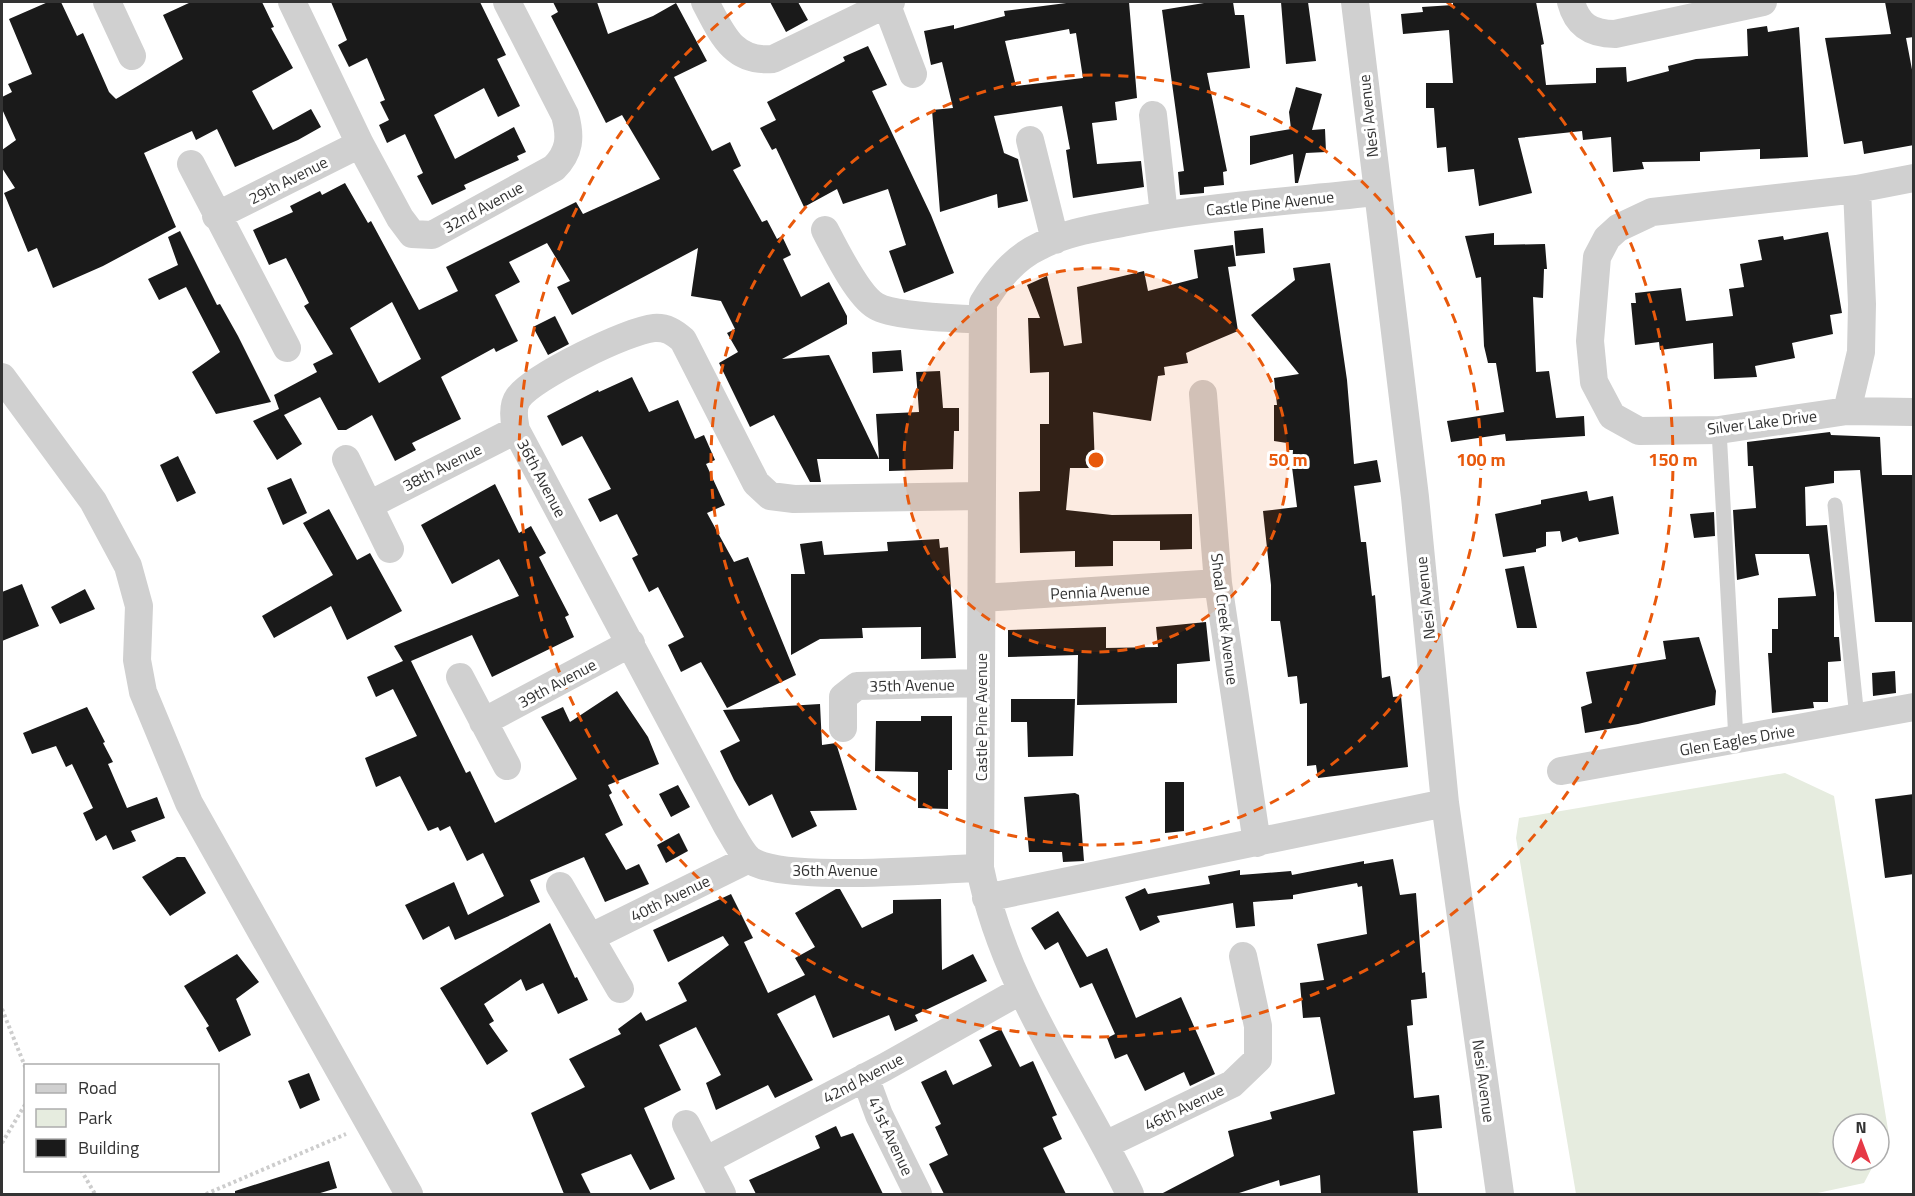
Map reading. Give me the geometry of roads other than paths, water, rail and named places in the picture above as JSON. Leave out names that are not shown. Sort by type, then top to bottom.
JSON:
[{"type":"street","points":[[107,2],[132,56]]},
{"type":"street","name":"32nd Avenue","points":[[292,2],[360,144],[400,218],[412,234],[432,235],[566,157],[570,134],[565,115],[507,2]]},
{"type":"street","points":[[705,2],[718,27],[740,54],[755,61],[773,59],[889,2],[913,74]]},
{"type":"street","name":"Nesi Avenue","points":[[1355,2],[1376,192],[1415,497],[1445,803],[1500,1194]]},
{"type":"street","points":[[1571,2],[1574,14],[1580,22],[1600,34],[1615,34],[1763,2]]},
{"type":"street","points":[[1153,115],[1164,215]]},
{"type":"street","points":[[1030,140],[1055,240]]},
{"type":"street","name":"29th Avenue","points":[[216,216],[360,144]]},
{"type":"street","points":[[191,164],[216,216],[287,348]]},
{"type":"street","name":"Silver Lake Drive","points":[[1914,178],[1857,189],[1652,212],[1618,228],[1607,238],[1597,257],[1590,341],[1594,382],[1612,416],[1639,431],[1719,430],[1847,411],[1914,412]]},
{"type":"street","points":[[1847,411],[1861,352],[1862,304],[1857,189]]},
{"type":"street","name":"Castle Pine Avenue","points":[[1130,1194],[1105,1144],[1020,991],[986,898],[980,868],[981,320],[983,303],[997,280],[1039,246],[1071,232],[1164,215],[1376,192]]},
{"type":"street","points":[[825,230],[852,279],[875,306],[895,312],[981,320]]},
{"type":"street","name":"36th Avenue","points":[[980,868],[803,873],[769,868],[749,859],[727,826],[516,429],[514,415],[517,398],[534,383],[627,334],[656,328],[672,331],[683,340],[756,483],[770,496],[794,500],[981,496]]},
{"type":"street","points":[[2,377],[93,501],[128,566],[139,606],[137,660],[143,692],[189,803],[409,1194]]},
{"type":"street","name":"Shoal Creek Avenue","points":[[1203,394],[1218,584],[1257,843]]},
{"type":"street","name":"38th Avenue","points":[[369,505],[516,429]]},
{"type":"street","points":[[346,459],[390,549]]},
{"type":"street","name":"Pennia Avenue","points":[[981,598],[1218,584]]},
{"type":"street","name":"39th Avenue","points":[[483,722],[631,643]]},
{"type":"street","points":[[460,677],[507,766]]},
{"type":"street","name":"35th Avenue","points":[[843,728],[843,697],[857,686],[981,683]]},
{"type":"street","name":"Glen Eagles Drive","points":[[1561,771],[1914,707]]},
{"type":"street","points":[[986,898],[1445,803]]},
{"type":"street","name":"40th Avenue","points":[[591,937],[749,859]]},
{"type":"street","points":[[560,886],[620,989]]},
{"type":"street","name":"46th Avenue","points":[[1105,1144],[1232,1084],[1258,1059],[1258,1026],[1243,956]]},
{"type":"street","name":"42nd Avenue","points":[[705,1161],[865,1077],[1020,991]]},
{"type":"street","name":"41st Avenue","points":[[865,1077],[879,1115],[918,1194]]},
{"type":"street","points":[[686,1124],[722,1194]]},
{"type":"lane","points":[[1719,430],[1736,740]]},
{"type":"lane","points":[[1835,505],[1857,718]]}]
